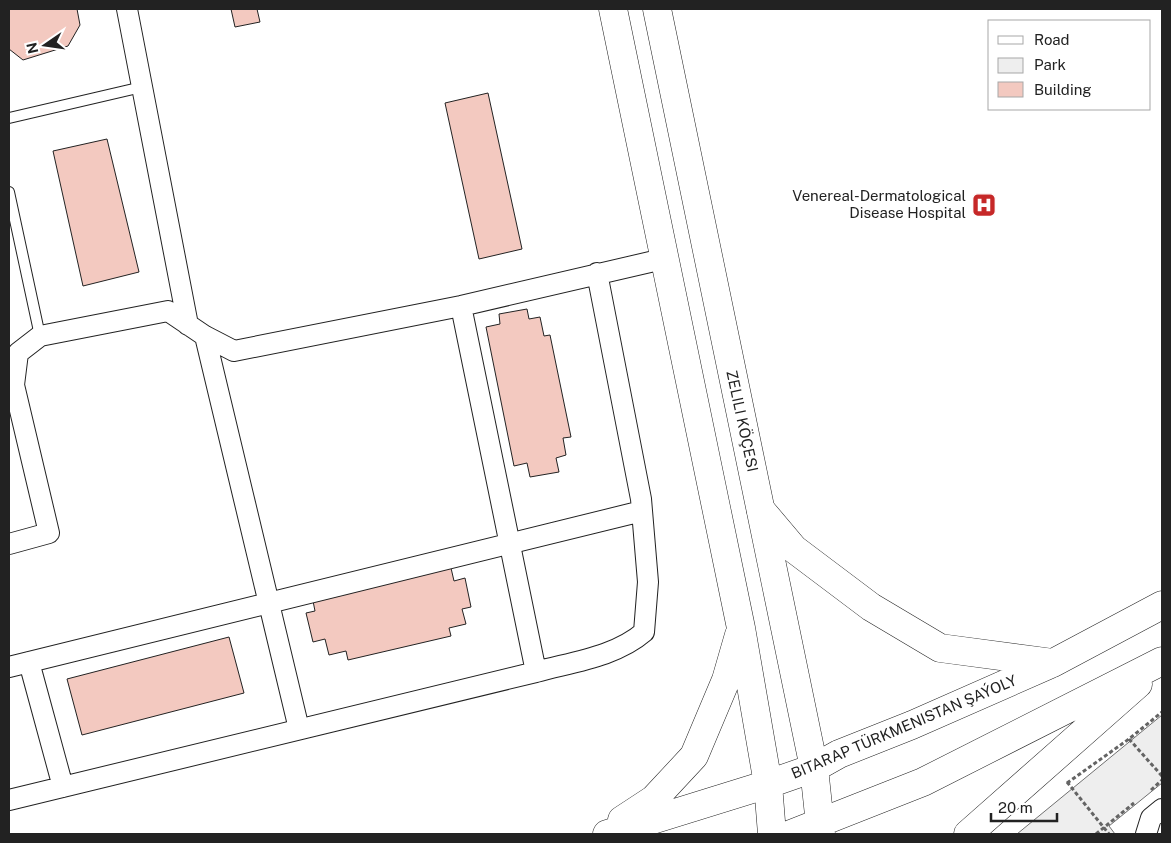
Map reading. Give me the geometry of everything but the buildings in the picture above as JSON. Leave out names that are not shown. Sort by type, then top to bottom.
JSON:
[{"type":"main road","points":[[613,9],[741,628],[768,784],[772,834]]},
{"type":"main road","name":"ZELILI KÖÇESI","points":[[657,9],[814,768],[820,829]]},
{"type":"main road","points":[[761,510],[794,549],[871,607],[940,648],[1053,663]]},
{"type":"main road","name":"BITARAP TÜRKMENISTAN ŞAÝOLY","points":[[607,834],[814,768],[839,754],[912,725],[1053,663],[1162,605]]},
{"type":"main road","points":[[600,834],[654,799],[694,756],[726,680],[741,628]]},
{"type":"main road","points":[[791,834],[820,829],[923,782],[1162,662]]},
{"type":"main road","points":[[968,834],[1162,662]]},
{"type":"street","points":[[127,9],[188,325]]},
{"type":"street","points":[[9,544],[49,533],[14,385],[18,353],[40,336],[168,311],[205,336],[234,351],[461,306],[664,259]]},
{"type":"street","points":[[9,800],[536,672],[619,649],[632,642],[644,632],[648,582],[642,511],[597,274]]},
{"type":"street","points":[[461,306],[536,672]]},
{"type":"street","points":[[205,336],[300,729]]},
{"type":"street","points":[[9,667],[642,511]]},
{"type":"street","points":[[29,662],[63,787]]},
{"type":"street","points":[[1146,834],[1151,818],[1162,808]]},
{"type":"lane","points":[[9,118],[142,87]]},
{"type":"lane","points":[[9,192],[40,336]]},
{"type":"path","points":[[1059,788],[1128,739],[1162,712]]},
{"type":"path","points":[[1128,739],[1162,776]]},
{"type":"path","points":[[1147,792],[1162,780]]},
{"type":"path","points":[[1067,782],[1109,834]]},
{"type":"path","points":[[1096,834],[1140,799]]},
{"type":"green space","points":[[1162,715],[1162,783],[1109,826],[1115,834],[1017,834]]},
{"type":"place","name":"Venereal-Dermatological Disease Hospital","points":[[984,205]]}]
